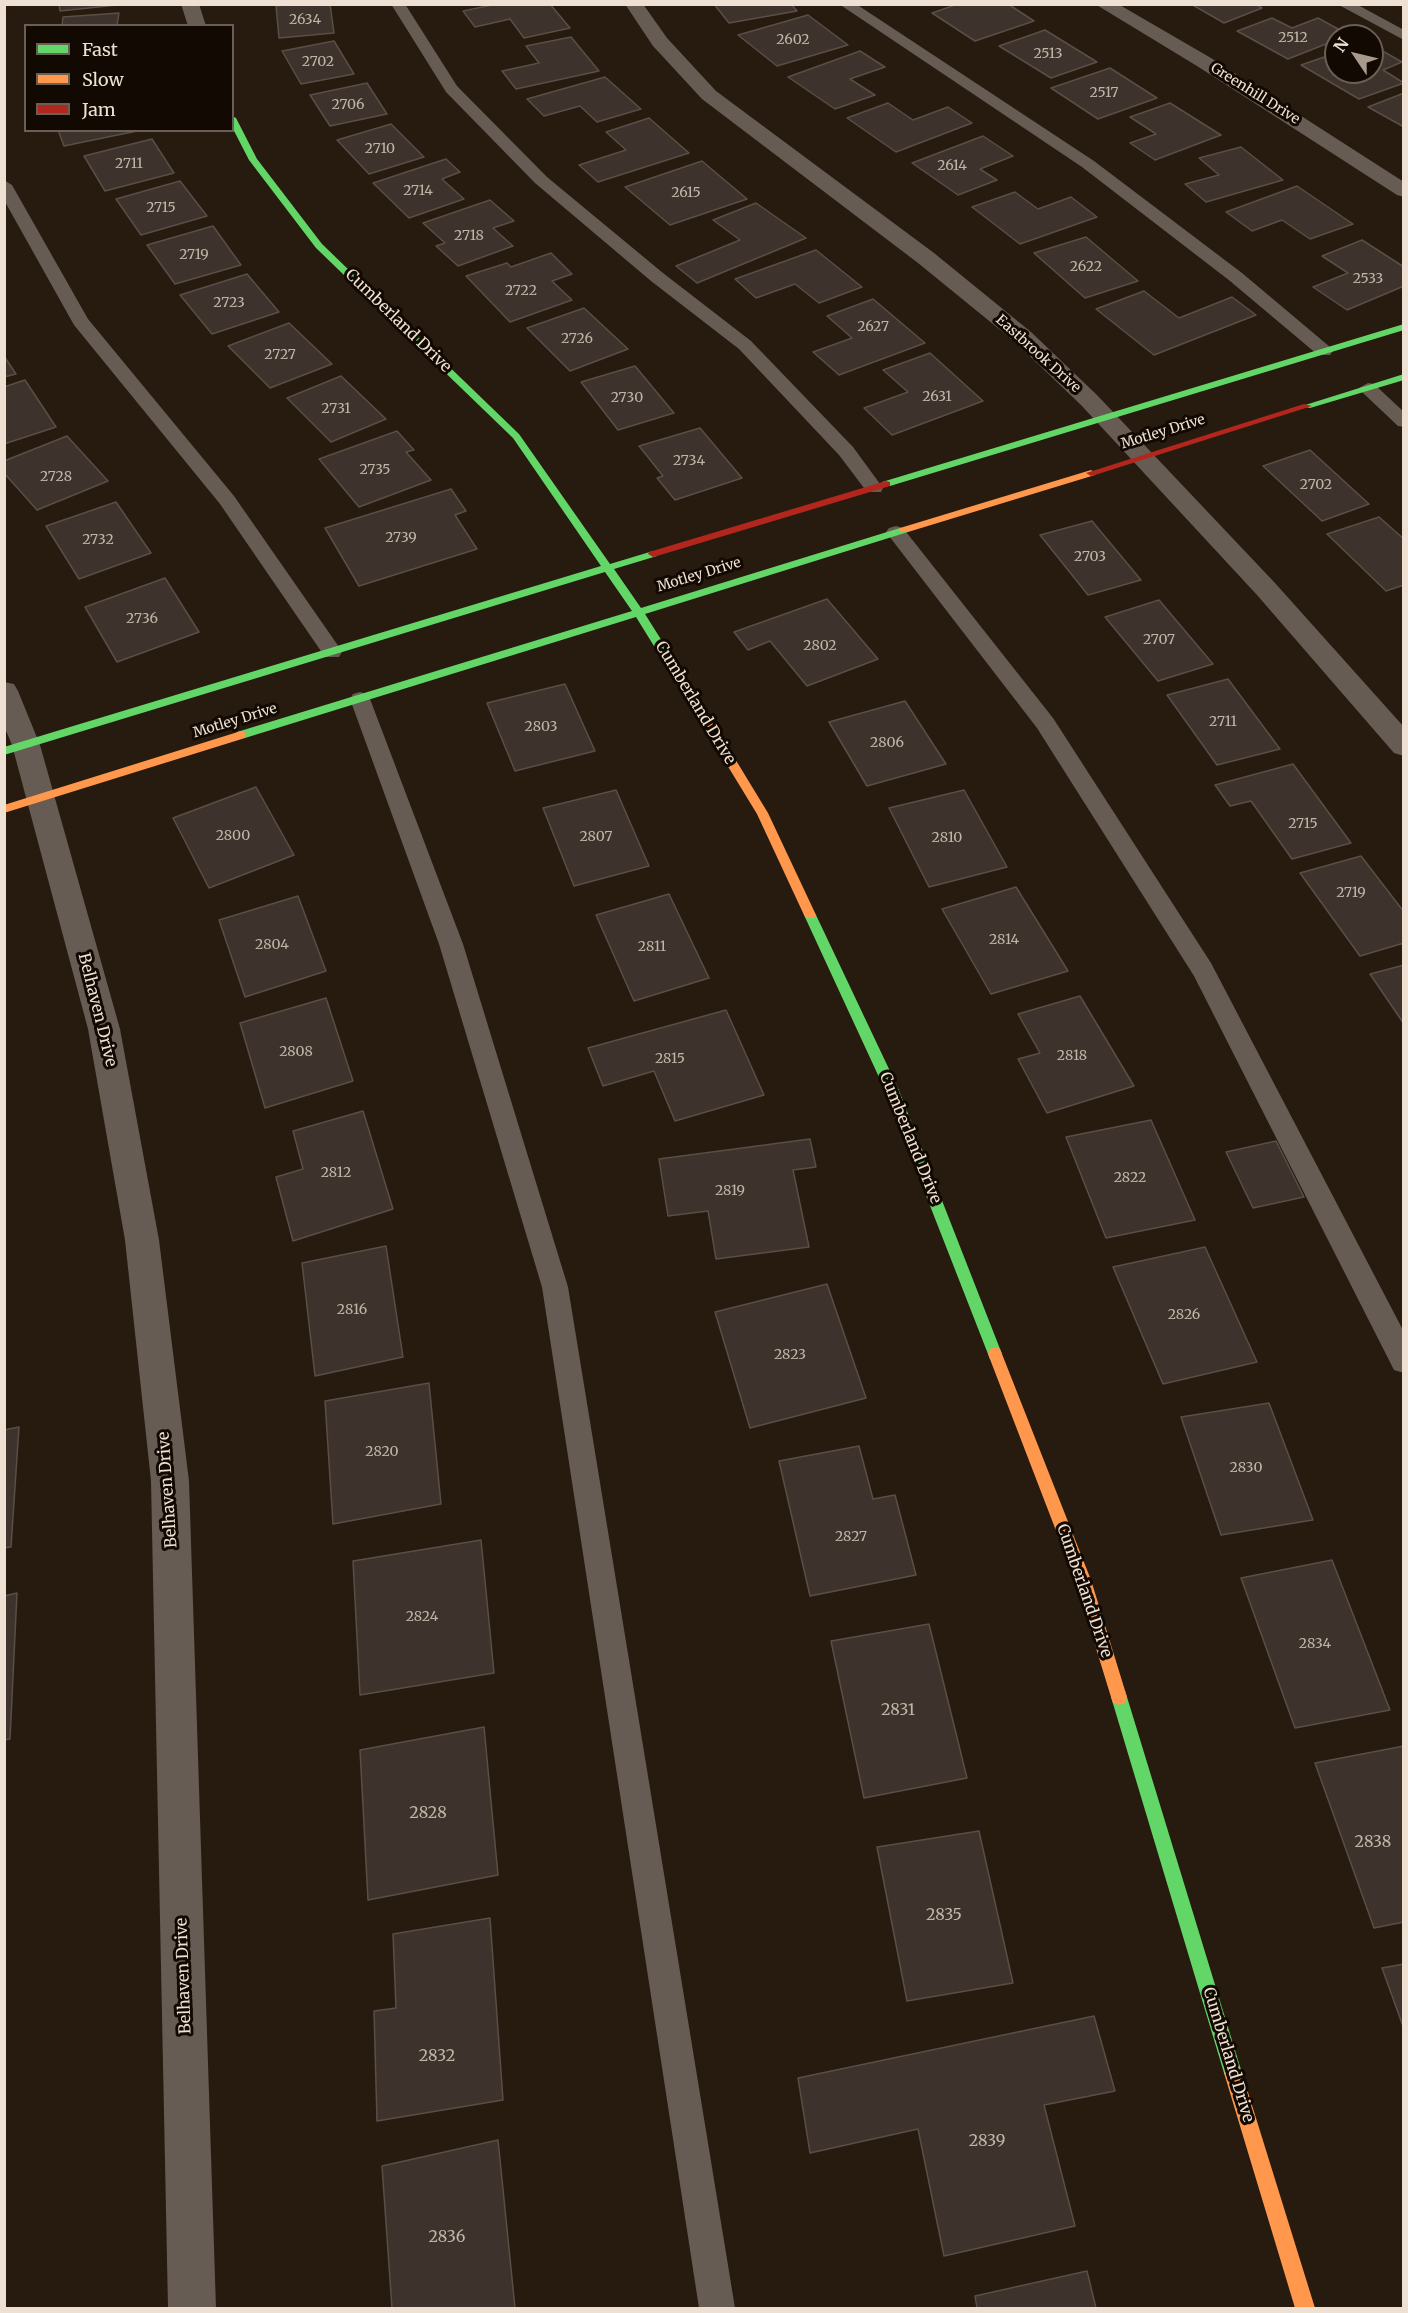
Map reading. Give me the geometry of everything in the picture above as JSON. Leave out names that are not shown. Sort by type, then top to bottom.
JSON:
[{"type":"main road","name":"Cumberland Drive","points":[[234,122],[253,160],[319,246],[417,338],[516,436],[638,611],[762,813],[895,1099],[1083,1580],[1305,2308]]},
{"type":"main road","name":"Motley Drive","points":[[15,748],[1404,327]]},
{"type":"main road","name":"Motley Drive","points":[[4,809],[638,611],[1404,376]]},
{"type":"street","points":[[190,4],[196,24]]},
{"type":"street","name":"Eastbrook Drive","points":[[634,4],[660,42],[709,95],[926,258],[1023,337],[1105,418],[1266,589],[1404,746]]},
{"type":"street","name":"Greenhill Drive","points":[[1104,4],[1204,62],[1404,191]]},
{"type":"street","name":"Belhaven Drive","points":[[4,691],[15,748],[40,798],[104,1029],[142,1240],[170,1481],[192,2308]]},
{"type":"lane","points":[[398,4],[451,89],[541,180],[657,277],[745,345],[846,451],[874,488]]},
{"type":"lane","points":[[846,4],[1088,164],[1236,277],[1323,351]]},
{"type":"lane","points":[[1344,4],[1404,36]]},
{"type":"lane","points":[[4,185],[80,321],[227,500],[332,652]]},
{"type":"lane","points":[[1368,388],[1404,422]]},
{"type":"lane","points":[[896,532],[1045,723],[1203,970],[1404,1361]]},
{"type":"lane","points":[[360,699],[451,944],[555,1287],[717,2308]]},
{"type":"building","points":[[59,4],[117,4],[117,5],[60,11]]},
{"type":"building","points":[[330,4],[334,33],[279,38],[276,6]]},
{"type":"building","points":[[497,4],[550,4],[570,28],[524,38],[510,19],[475,27],[463,11]]},
{"type":"building","points":[[714,4],[791,4],[797,11],[729,23]]},
{"type":"building","points":[[958,4],[1008,4],[1034,21],[975,41],[932,13]]},
{"type":"building","points":[[1191,4],[1255,4],[1262,8],[1224,23]]},
{"type":"building","points":[[119,13],[117,24],[62,24],[63,17]]},
{"type":"building","points":[[808,15],[848,45],[777,66],[738,35]]},
{"type":"building","points":[[1272,18],[1292,28],[1318,18],[1329,24],[1324,24],[1324,45],[1288,59],[1237,31]]},
{"type":"building","points":[[1045,30],[1097,62],[1051,78],[999,46]]},
{"type":"building","points":[[571,37],[599,71],[516,89],[502,71],[539,63],[526,46]]},
{"type":"building","points":[[334,41],[354,74],[301,84],[282,51]]},
{"type":"building","points":[[860,51],[885,67],[850,79],[875,95],[835,109],[788,77]]},
{"type":"building","points":[[1384,52],[1402,62],[1384,70]]},
{"type":"building","points":[[1324,57],[1324,78],[1301,65]]},
{"type":"building","points":[[1110,68],[1157,98],[1098,119],[1051,88]]},
{"type":"building","points":[[1384,71],[1404,83],[1359,99],[1333,84],[1384,84]]},
{"type":"building","points":[[605,77],[641,109],[597,122],[580,106],[544,116],[527,99]]},
{"type":"building","points":[[367,83],[387,114],[330,126],[310,95]]},
{"type":"building","points":[[1404,93],[1404,127],[1368,107]]},
{"type":"building","points":[[888,103],[913,120],[948,107],[972,123],[896,152],[847,118]]},
{"type":"building","points":[[1170,103],[1221,135],[1155,160],[1130,143],[1156,134],[1130,117]]},
{"type":"building","points":[[649,118],[689,153],[598,182],[579,165],[626,150],[606,132]]},
{"type":"building","points":[[391,124],[424,157],[369,174],[337,140]]},
{"type":"building","points":[[59,132],[132,132],[64,146]]},
{"type":"building","points":[[983,136],[1013,156],[980,169],[997,180],[958,195],[912,163]]},
{"type":"building","points":[[152,139],[174,173],[105,191],[84,156]]},
{"type":"building","points":[[1241,147],[1283,180],[1206,202],[1185,184],[1219,175],[1199,158]]},
{"type":"building","points":[[446,159],[460,172],[442,179],[464,199],[409,218],[373,183]]},
{"type":"building","points":[[702,161],[747,199],[670,225],[625,187]]},
{"type":"building","points":[[180,181],[207,216],[141,235],[116,199]]},
{"type":"building","points":[[1297,186],[1353,224],[1310,239],[1282,220],[1252,231],[1226,212]]},
{"type":"building","points":[[1015,192],[1038,209],[1071,197],[1097,217],[1020,244],[972,207]]},
{"type":"building","points":[[490,200],[514,221],[493,228],[513,246],[458,266],[436,246],[445,243],[423,223]]},
{"type":"building","points":[[756,203],[806,238],[697,283],[676,266],[740,240],[713,220]]},
{"type":"building","points":[[213,226],[241,265],[175,284],[147,245]]},
{"type":"building","points":[[1086,237],[1138,281],[1085,298],[1034,253]]},
{"type":"building","points":[[1362,240],[1404,267],[1404,286],[1347,310],[1313,287],[1348,273],[1322,256]]},
{"type":"building","points":[[816,250],[862,287],[819,303],[795,284],[756,298],[735,279]]},
{"type":"building","points":[[551,253],[572,274],[552,281],[572,300],[510,322],[466,276],[507,263],[511,267]]},
{"type":"building","points":[[247,274],[279,312],[212,334],[180,295]]},
{"type":"building","points":[[1144,291],[1179,318],[1232,297],[1256,315],[1154,355],[1096,309]]},
{"type":"building","points":[[873,299],[925,343],[839,375],[813,352],[852,338],[827,316]]},
{"type":"building","points":[[584,308],[628,349],[570,371],[527,328]]},
{"type":"building","points":[[289,323],[332,364],[270,388],[228,346]]},
{"type":"building","points":[[930,353],[983,401],[892,435],[864,408],[908,392],[883,370]]},
{"type":"building","points":[[4,356],[16,374],[4,377]]},
{"type":"building","points":[[635,366],[674,413],[618,430],[581,382]]},
{"type":"building","points":[[341,376],[386,419],[331,442],[287,398]]},
{"type":"building","points":[[25,380],[56,427],[4,444],[4,387]]},
{"type":"building","points":[[700,428],[742,478],[675,500],[657,478],[663,476],[639,446]]},
{"type":"building","points":[[397,431],[414,450],[406,452],[431,480],[359,507],[319,459]]},
{"type":"building","points":[[67,436],[108,481],[37,510],[4,473],[4,461]]},
{"type":"building","points":[[1310,450],[1369,504],[1322,521],[1263,466]]},
{"type":"building","points":[[451,489],[466,511],[455,515],[477,549],[359,586],[325,528]]},
{"type":"building","points":[[116,502],[151,553],[79,579],[46,526]]},
{"type":"building","points":[[1379,517],[1404,539],[1404,585],[1386,591],[1327,534]]},
{"type":"building","points":[[1092,521],[1141,580],[1088,595],[1040,535]]},
{"type":"building","points":[[165,578],[199,632],[117,662],[85,607]]},
{"type":"building","points":[[827,599],[878,659],[807,686],[770,641],[748,650],[734,632]]},
{"type":"building","points":[[1159,600],[1213,664],[1158,681],[1105,617]]},
{"type":"building","points":[[1228,679],[1280,749],[1217,765],[1167,695]]},
{"type":"building","points":[[565,684],[595,751],[515,771],[487,703]]},
{"type":"building","points":[[905,701],[946,764],[867,786],[829,722]]},
{"type":"building","points":[[1293,764],[1351,843],[1292,859],[1251,801],[1230,806],[1215,785]]},
{"type":"building","points":[[256,787],[294,855],[209,888],[173,818]]},
{"type":"building","points":[[616,790],[649,866],[574,886],[543,808]]},
{"type":"building","points":[[964,790],[1007,867],[929,887],[889,808]]},
{"type":"building","points":[[1361,856],[1404,912],[1404,943],[1360,956],[1300,873]]},
{"type":"building","points":[[1016,887],[1068,971],[991,994],[942,909]]},
{"type":"building","points":[[669,894],[709,978],[634,1001],[596,915]]},
{"type":"building","points":[[298,896],[326,971],[245,997],[219,920]]},
{"type":"building","points":[[1404,965],[1404,1024],[1370,974]]},
{"type":"building","points":[[1080,996],[1134,1086],[1047,1113],[1018,1059],[1040,1053],[1018,1014]]},
{"type":"building","points":[[326,998],[353,1081],[265,1108],[240,1023]]},
{"type":"building","points":[[726,1010],[764,1095],[675,1121],[654,1071],[603,1086],[588,1048]]},
{"type":"building","points":[[363,1111],[393,1209],[293,1241],[276,1177],[303,1169],[293,1131]]},
{"type":"building","points":[[1151,1120],[1195,1220],[1106,1238],[1066,1137]]},
{"type":"building","points":[[810,1139],[816,1167],[793,1170],[809,1247],[716,1259],[708,1211],[668,1216],[659,1159]]},
{"type":"building","points":[[1276,1141],[1304,1197],[1253,1208],[1226,1152]]},
{"type":"building","points":[[386,1246],[403,1357],[315,1376],[302,1263]]},
{"type":"building","points":[[1205,1247],[1257,1362],[1163,1384],[1113,1267]]},
{"type":"building","points":[[827,1284],[866,1398],[750,1428],[715,1312]]},
{"type":"building","points":[[429,1383],[441,1504],[333,1524],[325,1401]]},
{"type":"building","points":[[1269,1403],[1313,1520],[1221,1535],[1181,1417]]},
{"type":"building","points":[[19,1427],[11,1547],[4,1548],[4,1430]]},
{"type":"building","points":[[859,1446],[873,1499],[895,1495],[916,1575],[810,1596],[779,1461]]},
{"type":"building","points":[[481,1540],[494,1673],[360,1695],[353,1561]]},
{"type":"building","points":[[1332,1560],[1390,1710],[1295,1728],[1241,1578]]},
{"type":"building","points":[[17,1593],[10,1739],[4,1740],[4,1596]]},
{"type":"building","points":[[929,1624],[967,1778],[864,1798],[831,1641]]},
{"type":"building","points":[[484,1727],[498,1875],[368,1900],[360,1750]]},
{"type":"building","points":[[1404,1746],[1404,1922],[1374,1928],[1315,1763]]},
{"type":"building","points":[[979,1831],[1013,1983],[907,2001],[877,1847]]},
{"type":"building","points":[[490,1918],[503,2100],[377,2121],[374,2011],[396,2008],[393,1934]]},
{"type":"building","points":[[1404,1964],[1404,2029],[1382,1968]]},
{"type":"building","points":[[1094,2016],[1115,2091],[1044,2105],[1075,2226],[944,2256],[918,2129],[810,2153],[798,2078]]},
{"type":"building","points":[[498,2140],[515,2308],[392,2308],[382,2166]]},
{"type":"building","points":[[1087,2271],[1096,2308],[977,2308],[975,2296]]},
{"type":"traffic: fast","points":[[234,122],[253,160],[319,246],[516,436],[650,629],[705,719]]},
{"type":"traffic: fast","points":[[886,484],[1404,327]]},
{"type":"traffic: fast","points":[[1307,406],[1404,377]]},
{"type":"traffic: fast","points":[[241,735],[904,530]]},
{"type":"traffic: fast","points":[[4,751],[653,554]]},
{"type":"traffic: fast","points":[[810,915],[891,1088],[995,1354]]},
{"type":"traffic: fast","points":[[1119,1697],[1233,2073]]},
{"type":"traffic: slow","points":[[904,530],[1091,473]]},
{"type":"traffic: slow","points":[[705,719],[762,813],[810,915]]},
{"type":"traffic: slow","points":[[4,809],[241,735]]},
{"type":"traffic: slow","points":[[995,1354],[1083,1580],[1119,1697]]},
{"type":"traffic: slow","points":[[1233,2073],[1305,2308]]},
{"type":"traffic: jam","points":[[1091,473],[1307,406]]},
{"type":"traffic: jam","points":[[653,554],[886,484]]}]
